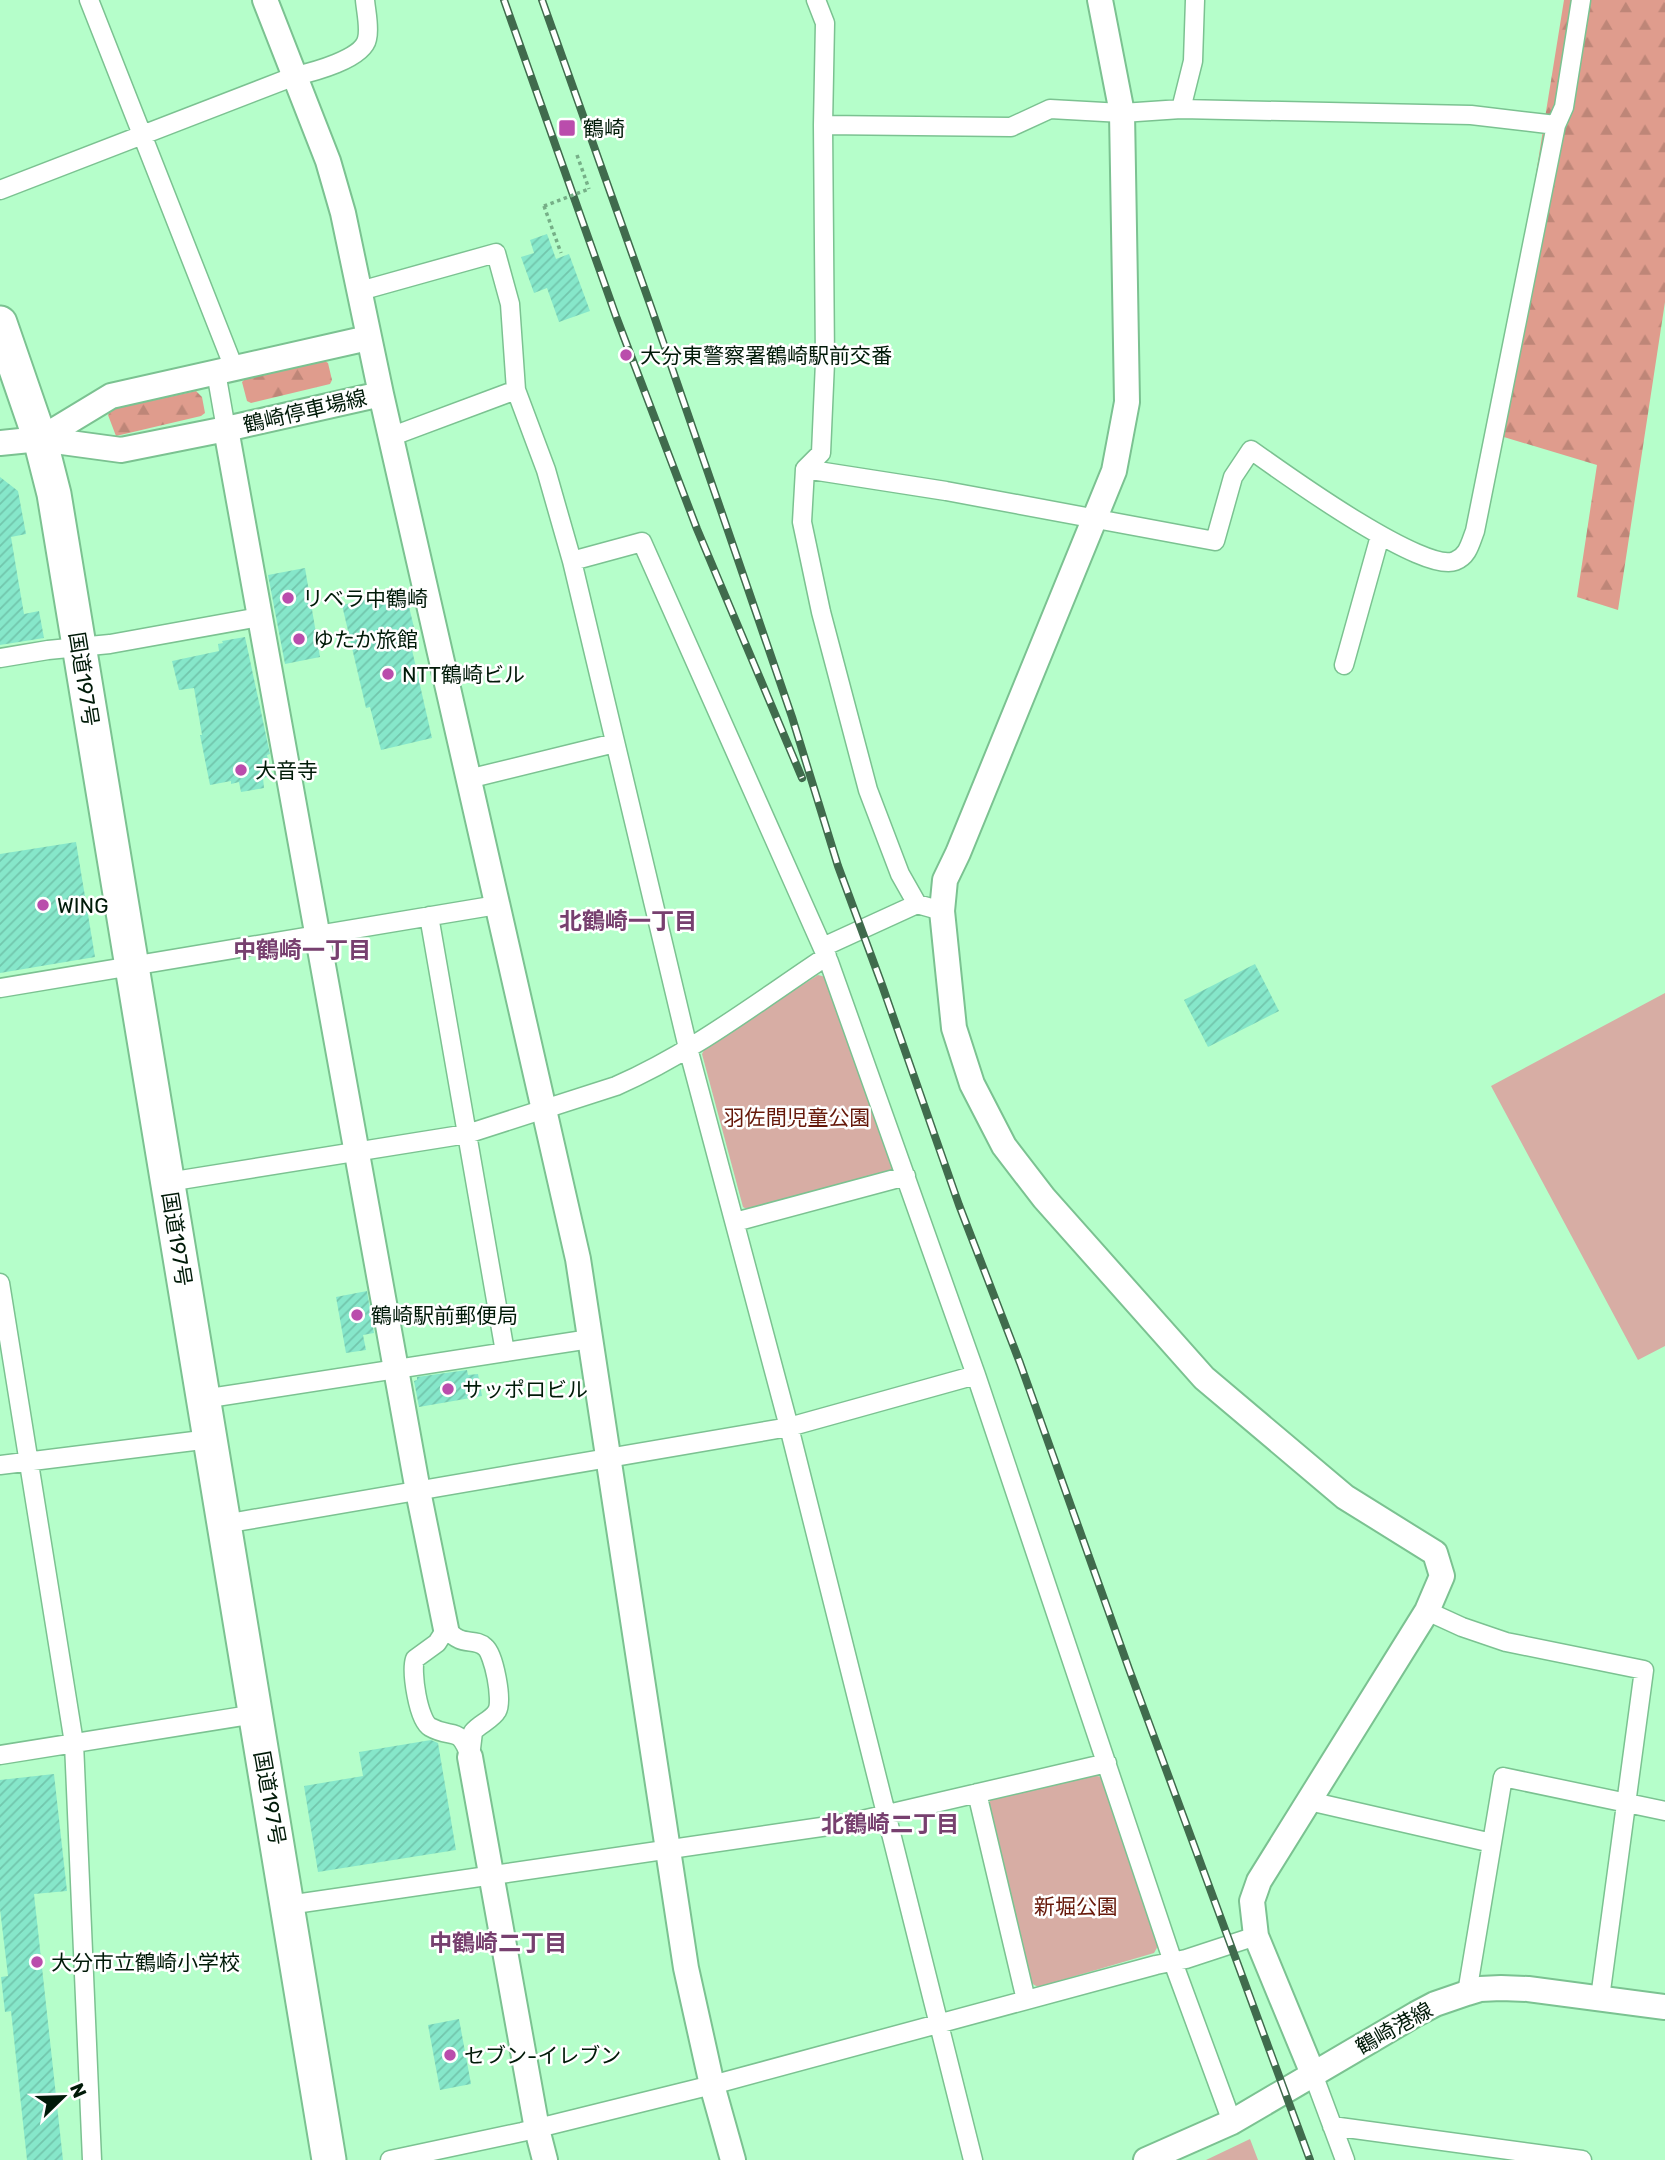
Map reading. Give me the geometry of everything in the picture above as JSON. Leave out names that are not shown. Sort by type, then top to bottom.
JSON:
[{"type":"highway","name":"国道197号","points":[[0,323],[40,439],[54,494],[329,2160]]},
{"type":"street","points":[[89,0],[142,135],[225,370],[226,429],[418,1491],[446,1629],[438,1643],[415,1659],[413,1671],[425,1722],[430,1727],[459,1735],[466,1744],[470,1757],[537,2129],[545,2160]]},
{"type":"street","name":"鶴崎停車場線","points":[[40,439],[121,450],[380,394],[360,291],[328,161],[265,0]]},
{"type":"street","points":[[0,190],[295,76],[318,71],[360,52],[367,40],[365,0]]},
{"type":"street","points":[[816,0],[825,23],[825,362],[821,453],[805,469],[802,522],[821,612],[868,790],[900,874],[917,904]]},
{"type":"street","points":[[1100,0],[1122,113],[1127,402],[1114,471],[945,880],[942,911],[954,1028],[972,1084],[1004,1146],[1044,1198],[1203,1378],[1345,1497],[1436,1553],[1442,1576],[1427,1611],[1259,1881],[1252,1901],[1256,1936],[1346,2160]]},
{"type":"street","points":[[1181,109],[1193,61],[1195,0]]},
{"type":"street","points":[[805,469],[946,491],[1215,541],[1233,477],[1251,450],[1320,499],[1380,536],[1437,561],[1453,562],[1466,555],[1475,531],[1556,125],[1564,107],[1581,0]]},
{"type":"street","points":[[823,125],[1010,127],[1050,109],[1122,113],[1181,109],[1471,115],[1556,125]]},
{"type":"street","points":[[360,291],[496,253],[510,304],[516,390],[546,470],[572,561],[688,1048],[789,1427],[973,2160]]},
{"type":"street","points":[[0,443],[40,439],[111,396],[368,338]]},
{"type":"street","points":[[390,437],[516,390]]},
{"type":"street","points":[[380,394],[578,1259],[686,1968],[712,2085],[733,2160]]},
{"type":"street","points":[[1344,665],[1380,536]]},
{"type":"street","points":[[572,561],[642,542],[825,952],[976,1376],[1107,1763],[1164,1963],[1233,2122]]},
{"type":"street","points":[[0,658],[110,644],[260,617]]},
{"type":"street","points":[[468,779],[615,743]]},
{"type":"street","points":[[168,1182],[467,1134],[616,1086],[688,1048],[825,952],[917,904],[942,911]]},
{"type":"street","points":[[0,988],[497,905]]},
{"type":"street","points":[[429,916],[505,1352]]},
{"type":"street","points":[[735,1222],[906,1176]]},
{"type":"street","points":[[0,1283],[74,1743],[92,2160]]},
{"type":"street","points":[[203,1399],[590,1339]]},
{"type":"street","points":[[224,1524],[789,1427],[976,1376]]},
{"type":"street","points":[[0,1465],[210,1438]]},
{"type":"street","points":[[1427,1611],[1506,1642],[1644,1670],[1600,1998]]},
{"type":"street","points":[[446,1629],[461,1640],[486,1648],[492,1658],[497,1683],[498,1708],[472,1732],[470,1757]]},
{"type":"street","points":[[0,1755],[256,1714]]},
{"type":"street","points":[[288,1905],[849,1824],[1107,1763]]},
{"type":"street","points":[[1467,1993],[1503,1777],[1665,1811]]},
{"type":"street","points":[[977,1793],[1026,2000]]},
{"type":"street","points":[[1309,1801],[1492,1843]]},
{"type":"street","points":[[390,2160],[537,2129],[712,2085],[1256,1936]]},
{"type":"street","name":"鶴崎港線","points":[[1146,2160],[1233,2122],[1435,2004],[1467,1993],[1491,1988],[1528,1989],[1665,2007]]},
{"type":"street","points":[[1332,2126],[1538,2157],[1581,2160]]},
{"type":"path","points":[[561,253],[544,206],[589,188],[577,155]]},
{"type":"green space","points":[[1564,0],[1665,0],[1665,302],[1618,610],[1577,597],[1597,465],[1494,434]]},
{"type":"green space","points":[[323,360],[328,363],[332,380],[330,384],[251,403],[247,401],[242,382],[245,379]]},
{"type":"green space","points":[[196,391],[202,397],[205,413],[201,416],[116,436],[108,415],[113,409]]},
{"type":"green space","name":"羽佐間児童公園","points":[[818,975],[826,977],[896,1167],[891,1177],[752,1212],[743,1207],[702,1054],[706,1046]]},
{"type":"green space","points":[[1665,993],[1665,1346],[1638,1360],[1491,1086]]},
{"type":"green space","name":"新堀公園","points":[[1094,1775],[1104,1778],[1158,1946],[1154,1953],[1038,1987],[1029,1982],[985,1808],[991,1799]]},
{"type":"green space","points":[[1250,2139],[1258,2160],[1206,2160]]},
{"type":"building","points":[[547,234],[556,259],[569,254],[590,311],[559,322],[547,288],[534,293],[521,257],[534,253],[530,240]]},
{"type":"building","points":[[0,477],[18,491],[26,534],[11,537],[24,614],[39,611],[44,638],[0,645]]},
{"type":"building","points":[[305,568],[320,657],[285,664],[268,575]]},
{"type":"building","name":"NTT鶴崎ビル","points":[[405,590],[417,640],[410,641],[432,738],[381,750],[370,707],[366,708],[342,605]]},
{"type":"building","points":[[245,637],[270,754],[267,755],[272,776],[263,778],[264,788],[241,792],[239,782],[210,785],[194,688],[179,690],[172,661],[219,651],[218,644],[223,643],[222,641]]},
{"type":"building","name":"WING","points":[[76,842],[95,957],[0,973],[0,854]]},
{"type":"building","points":[[1255,964],[1279,1011],[1208,1047],[1184,1000]]},
{"type":"building","name":"鶴崎駅前郵便局","points":[[367,1291],[374,1333],[363,1335],[366,1350],[346,1353],[336,1297]]},
{"type":"building","name":"サッポロビル","points":[[467,1370],[468,1375],[478,1374],[482,1396],[419,1407],[414,1381],[417,1377]]},
{"type":"building","points":[[431,1740],[438,1743],[456,1850],[318,1872],[304,1786],[363,1776],[359,1752]]},
{"type":"building","points":[[54,1774],[67,1891],[34,1894],[63,2160],[27,2160],[11,2011],[5,2012],[1,1977],[8,1976],[0,1909],[0,1780]]},
{"type":"building","name":"セブン-イレブン","points":[[459,2019],[471,2084],[440,2090],[428,2025]]},
{"type":"railway","points":[[504,0],[617,319],[697,529],[802,778]]},
{"type":"railway","points":[[542,0],[792,717],[838,866],[959,1205],[1020,1363],[1129,1669],[1310,2160]]},
{"type":"place","name":"鶴崎","points":[[567,128]]},
{"type":"place","name":"大分東警察署鶴崎駅前交番","points":[[626,355]]},
{"type":"place","name":"リベラ中鶴崎","points":[[288,598]]},
{"type":"place","name":"ゆたか旅館","points":[[299,639]]},
{"type":"place","name":"NTT鶴崎ビル","points":[[388,674]]},
{"type":"place","name":"大音寺","points":[[241,770]]},
{"type":"place","name":"WING","points":[[43,905]]},
{"type":"place","name":"鶴崎駅前郵便局","points":[[357,1315]]},
{"type":"place","name":"サッポロビル","points":[[448,1389]]},
{"type":"place","name":"大分市立鶴崎小学校","points":[[37,1962]]},
{"type":"place","name":"セブン-イレブン","points":[[450,2055]]},
{"type":"district","name":"北鶴崎一丁目","points":[[628,921]]},
{"type":"district","name":"中鶴崎一丁目","points":[[302,950]]},
{"type":"district","name":"北鶴崎二丁目","points":[[890,1824]]},
{"type":"district","name":"中鶴崎二丁目","points":[[498,1943]]}]
